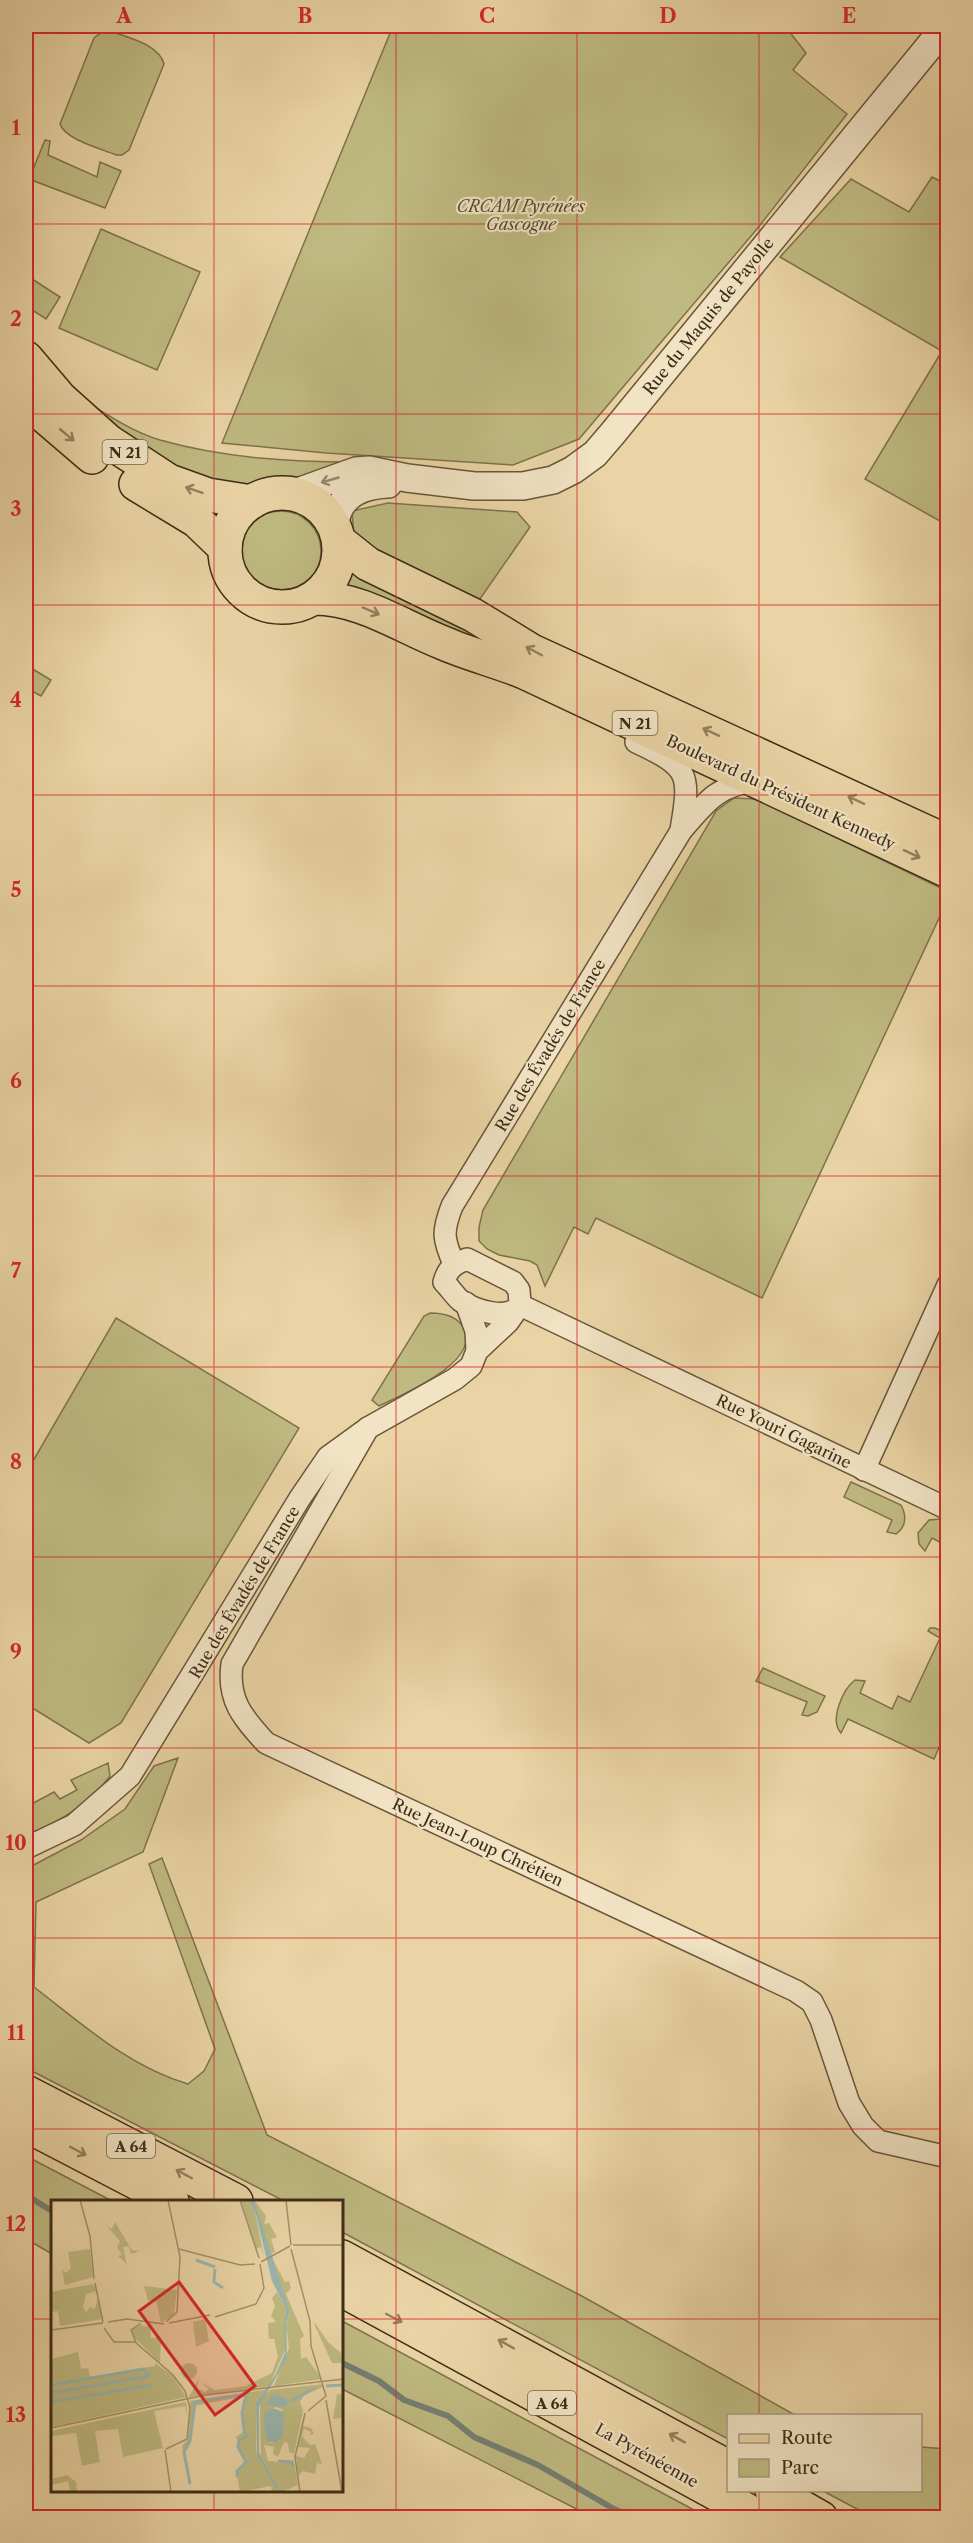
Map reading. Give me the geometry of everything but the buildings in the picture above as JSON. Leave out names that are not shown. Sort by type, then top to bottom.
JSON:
[{"type":"main road","name":"N 21","points":[[26,358],[60,398],[108,441],[169,481],[208,495],[252,502]]},
{"type":"main road","name":"N 21","points":[[26,395],[43,415],[96,460],[197,521],[225,548]]},
{"type":"main road","points":[[269,494],[292,494],[320,507],[337,533],[337,567],[330,583],[314,598],[302,604],[284,608],[265,605],[249,597],[236,584],[227,567],[225,548],[229,530],[238,514],[252,502],[269,494]]},
{"type":"main road","name":"Boulevard du Président Kennedy","points":[[337,533],[368,564],[473,615],[532,651],[948,842]]},
{"type":"main road","name":"Boulevard du Président Kennedy","points":[[314,598],[333,598],[354,604],[467,653],[515,668],[948,871]]},
{"type":"main road","name":"A 64","points":[[26,2092],[234,2200]]},
{"type":"main road","name":"A 64","points":[[26,2125],[170,2200]]},
{"type":"main road","name":"La Pyrénéenne","points":[[344,2258],[727,2466]]},
{"type":"main road","name":"La Pyrénéenne","points":[[344,2291],[762,2517]]},
{"type":"main road","points":[[776,2492],[821,2517]]},
{"type":"street","name":"Rue du Maquis de Payolle","points":[[292,494],[356,471],[389,473],[407,478],[474,486],[523,486],[553,480],[573,470],[595,454],[767,243],[867,126],[946,26]]},
{"type":"street","name":"Rue du Maquis de Payolle","points":[[337,533],[335,516],[339,508],[359,488],[389,484],[407,478]]},
{"type":"street","name":"Rue des Évadés de France","points":[[577,696],[594,722],[669,759],[678,766],[684,776],[687,794],[681,831]]},
{"type":"street","name":"Rue des Évadés de France","points":[[454,1264],[445,1244],[443,1229],[452,1206],[681,831],[720,790],[738,783],[758,782]]},
{"type":"street","points":[[467,1259],[513,1282],[519,1290],[517,1309],[502,1315],[460,1300],[444,1282],[446,1274],[454,1264],[467,1259]]},
{"type":"street","name":"Rue Youri Gagarine","points":[[517,1309],[864,1470],[948,1285]]},
{"type":"street","points":[[466,1303],[476,1331],[477,1352]]},
{"type":"street","name":"Rue des Évadés de France","points":[[26,1848],[74,1825],[130,1776],[300,1498],[328,1457],[368,1428],[455,1379],[471,1365],[477,1352],[508,1322],[517,1309]]},
{"type":"street","name":"Rue Jean-Loup Chrétien","points":[[368,1428],[232,1664],[230,1682],[232,1694],[244,1720],[266,1743],[796,1990],[812,2002],[821,2020],[849,2103],[863,2126],[878,2141],[948,2157]]},
{"type":"street","points":[[864,1470],[948,1509]]},
{"type":"green space","name":"CRCAM Pyrénées Gascogne","points":[[393,26],[785,26],[806,53],[793,70],[847,114],[757,229],[579,439],[513,465],[326,453],[222,443]]},
{"type":"green space","points":[[111,31],[150,47],[161,57],[164,64],[129,150],[122,155],[93,147],[76,139],[68,134],[60,124],[94,38],[102,32]]},
{"type":"green space","points":[[45,140],[50,141],[48,155],[97,177],[100,162],[121,171],[105,208],[29,179]]},
{"type":"green space","points":[[932,177],[948,185],[947,525],[865,479],[942,351],[780,257],[851,179],[909,212]]},
{"type":"green space","points":[[101,229],[200,272],[157,370],[59,328]]},
{"type":"green space","points":[[26,275],[60,297],[46,319],[26,306]]},
{"type":"green space","points":[[82,399],[140,432],[184,446],[257,458],[355,462],[300,479],[280,479],[236,490],[173,473]]},
{"type":"green space","points":[[388,503],[517,512],[530,527],[475,606],[354,538],[352,511]]},
{"type":"green space","points":[[281,511],[296,514],[309,523],[318,536],[321,551],[318,566],[309,579],[296,588],[281,591],[266,588],[253,579],[244,566],[241,551],[244,536],[253,523],[266,514]]},
{"type":"green space","points":[[349,564],[513,651],[336,590]]},
{"type":"green space","points":[[26,665],[51,680],[41,696],[30,690],[26,698]]},
{"type":"green space","points":[[734,798],[756,799],[947,891],[947,901],[762,1298],[596,1218],[588,1234],[574,1227],[545,1286],[537,1265],[530,1261],[499,1255],[487,1249],[479,1241],[483,1210],[716,811]]},
{"type":"green space","points":[[430,1313],[448,1316],[460,1323],[466,1340],[462,1352],[437,1375],[379,1406],[372,1400],[424,1316]]},
{"type":"green space","points":[[116,1318],[299,1428],[121,1723],[89,1743],[26,1704],[26,1473]]},
{"type":"green space","points":[[851,1482],[901,1505],[904,1521],[902,1528],[896,1534],[887,1532],[892,1520],[844,1497]]},
{"type":"green space","points":[[940,1519],[947,1522],[947,1546],[932,1538],[925,1551],[919,1544],[918,1533],[929,1520]]},
{"type":"green space","points":[[930,1628],[948,1634],[947,1729],[934,1759],[848,1719],[841,1733],[836,1720],[839,1705],[846,1690],[855,1680],[865,1681],[860,1693],[892,1709],[898,1696],[910,1702],[940,1638],[928,1631]]},
{"type":"green space","points":[[763,1668],[825,1696],[817,1712],[808,1716],[802,1715],[807,1702],[756,1681]]},
{"type":"green space","points":[[178,1758],[143,1852],[36,1902],[34,1987],[107,2043],[146,2067],[188,2084],[204,2071],[215,2049],[149,1864],[162,1858],[267,2135],[580,2295],[793,2414],[727,2414],[727,2438],[344,2233],[344,2200],[282,2200],[26,2068],[26,1869],[81,1840],[125,1809],[154,1766]]},
{"type":"green space","points":[[108,1763],[110,1776],[92,1796],[61,1819],[26,1836],[26,1807],[54,1792],[60,1799],[77,1790],[71,1780]]},
{"type":"green space","points":[[26,2156],[110,2200],[51,2200],[51,2253],[26,2239]]},
{"type":"green space","points":[[344,2322],[707,2517],[592,2517],[344,2390]]},
{"type":"green space","points":[[922,2447],[947,2449],[947,2517],[872,2517],[825,2492],[922,2492]]},
{"type":"waterway","points":[[26,2195],[51,2210]]},
{"type":"waterway","points":[[344,2364],[379,2381],[404,2400],[448,2416],[474,2437],[538,2465],[614,2509],[635,2518]]}]
